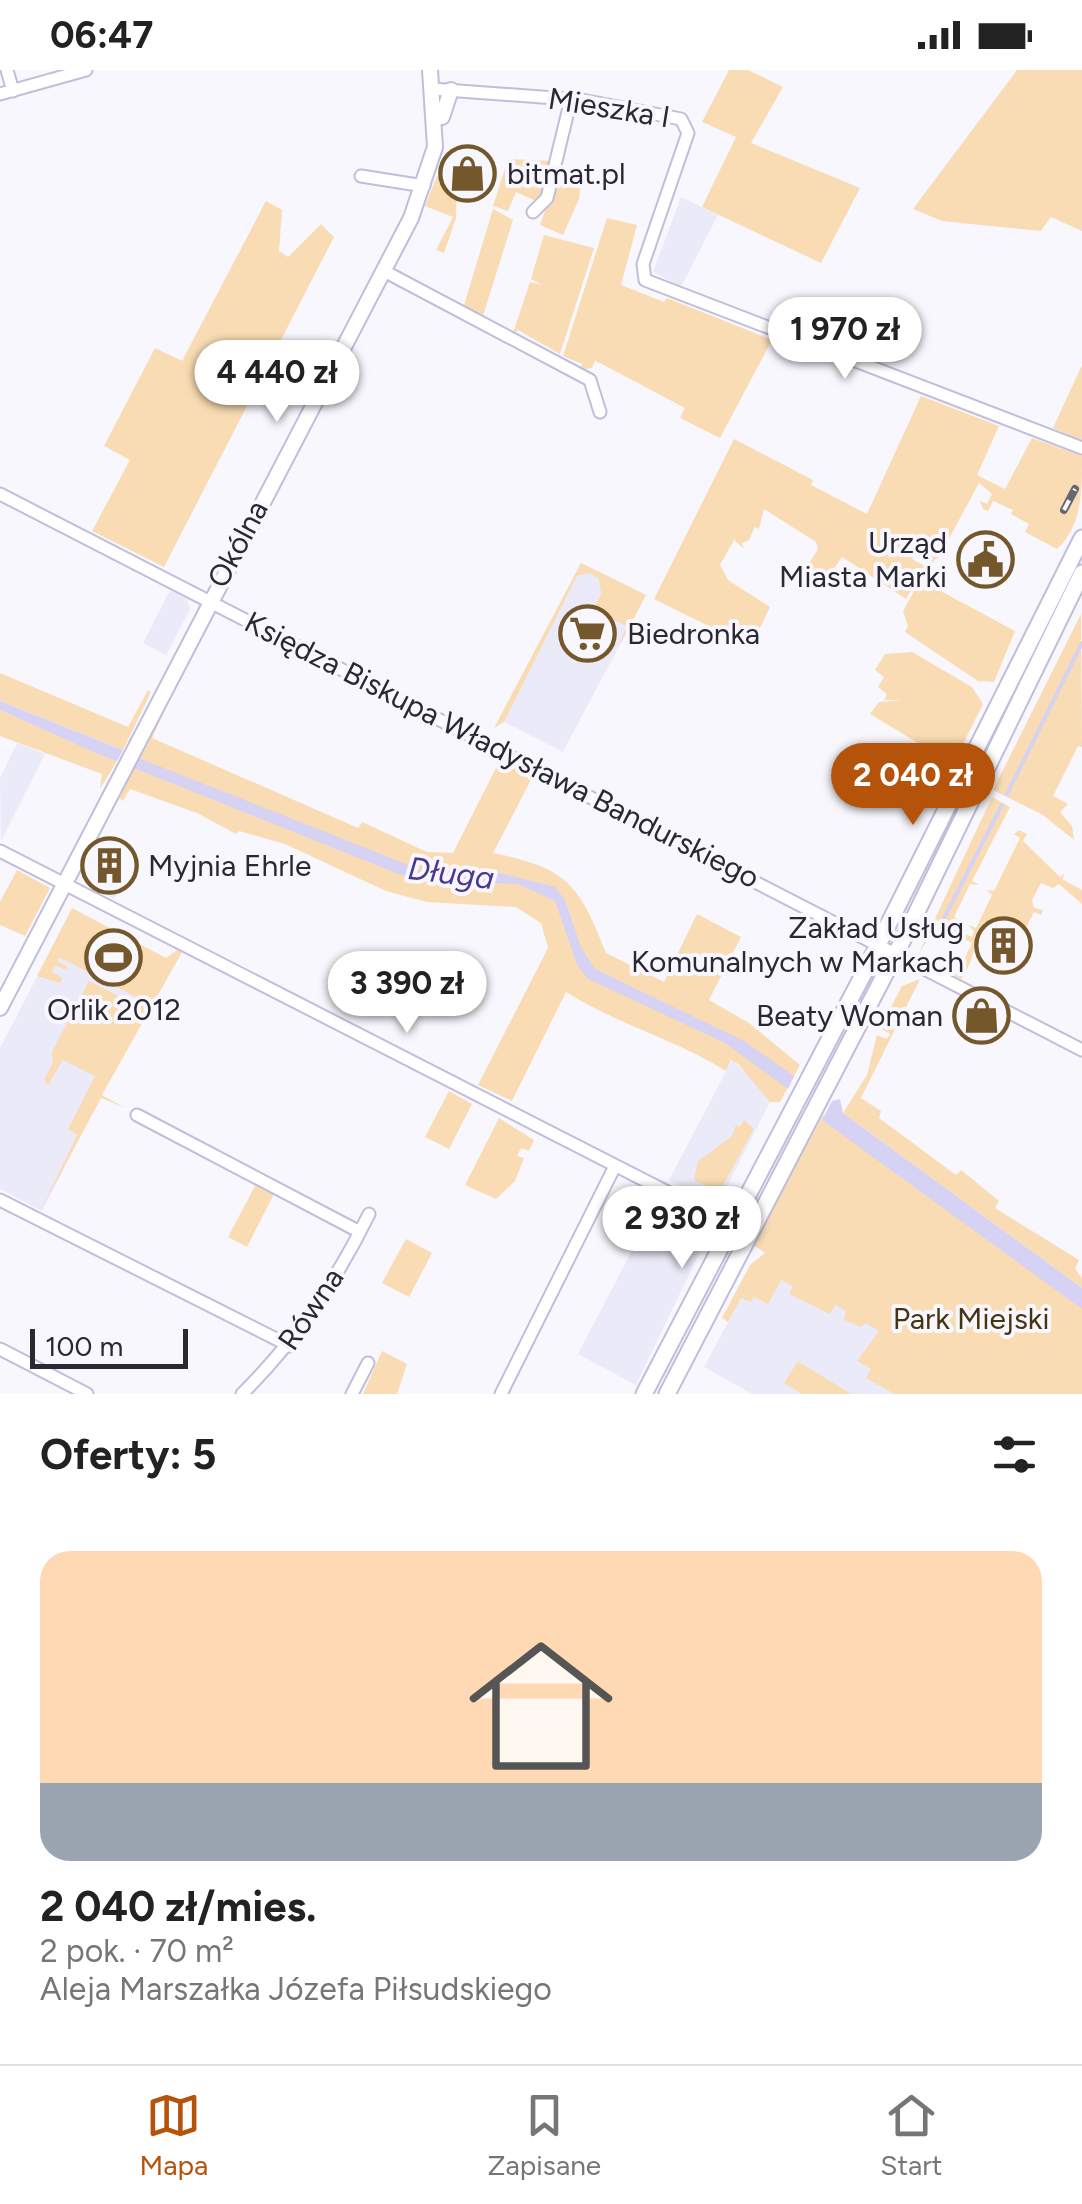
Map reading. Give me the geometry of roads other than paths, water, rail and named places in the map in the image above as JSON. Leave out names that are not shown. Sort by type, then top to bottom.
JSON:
[{"type":"main road","points":[[644,1394],[878,944],[1082,538]]},
{"type":"main road","points":[[667,1394],[896,954],[1082,573]]},
{"type":"street","points":[[6,70],[6,92],[86,70]]},
{"type":"street","name":"Okólna","points":[[0,1008],[134,743],[384,271],[424,186],[436,137],[430,70]]},
{"type":"street","name":"Mieszka I","points":[[432,89],[572,98],[678,117],[688,126],[641,273],[645,280],[1082,448]]},
{"type":"street","points":[[436,137],[451,90]]},
{"type":"street","points":[[533,212],[547,198],[572,98]]},
{"type":"street","points":[[361,176],[424,186]]},
{"type":"street","points":[[384,271],[590,380],[600,412]]},
{"type":"street","name":"Księdza Biskupa Władysława Bandurskiego","points":[[0,494],[1082,1050]]},
{"type":"street","points":[[0,851],[732,1225]]},
{"type":"street","points":[[137,1116],[360,1232]]},
{"type":"street","points":[[501,1394],[615,1166]]},
{"type":"street","points":[[0,1200],[290,1346]]},
{"type":"street","name":"Równa","points":[[242,1394],[290,1346],[321,1302],[368,1214]]},
{"type":"street","points":[[0,1349],[87,1394]]},
{"type":"street","points":[[352,1394],[368,1363]]},
{"type":"water","points":[[0,701],[123,750],[117,761],[103,756],[0,710]]},
{"type":"water","name":"Długa","points":[[136,757],[421,870],[488,870],[555,887],[565,900],[581,947],[595,969],[744,1041],[794,1076],[788,1089],[725,1043],[588,979],[577,965],[555,901],[518,884],[411,879],[131,767]]},
{"type":"water","points":[[840,1099],[843,1113],[1082,1288],[1082,1309],[822,1120],[832,1101]]},
{"type":"waterway","points":[[1007,794],[1082,643]]},
{"type":"waterway","points":[[941,924],[1002,805]]},
{"type":"railway","points":[[1064,510],[1075,489]]},
{"type":"place","name":"bitmat.pl","points":[[468,174]]},
{"type":"place","name":"Urząd Miasta Marki","points":[[986,560]]},
{"type":"place","name":"Biedronka","points":[[588,634]]},
{"type":"place","name":"Myjnia Ehrle","points":[[109,866]]},
{"type":"place","name":"Zakład Usług Komunalnych w Markach","points":[[1003,945]]},
{"type":"place","name":"Orlik 2012","points":[[114,958]]},
{"type":"place","name":"Beaty Woman","points":[[982,1016]]},
{"type":"park label","name":"Park Miejski","points":[[971,1319]]}]
